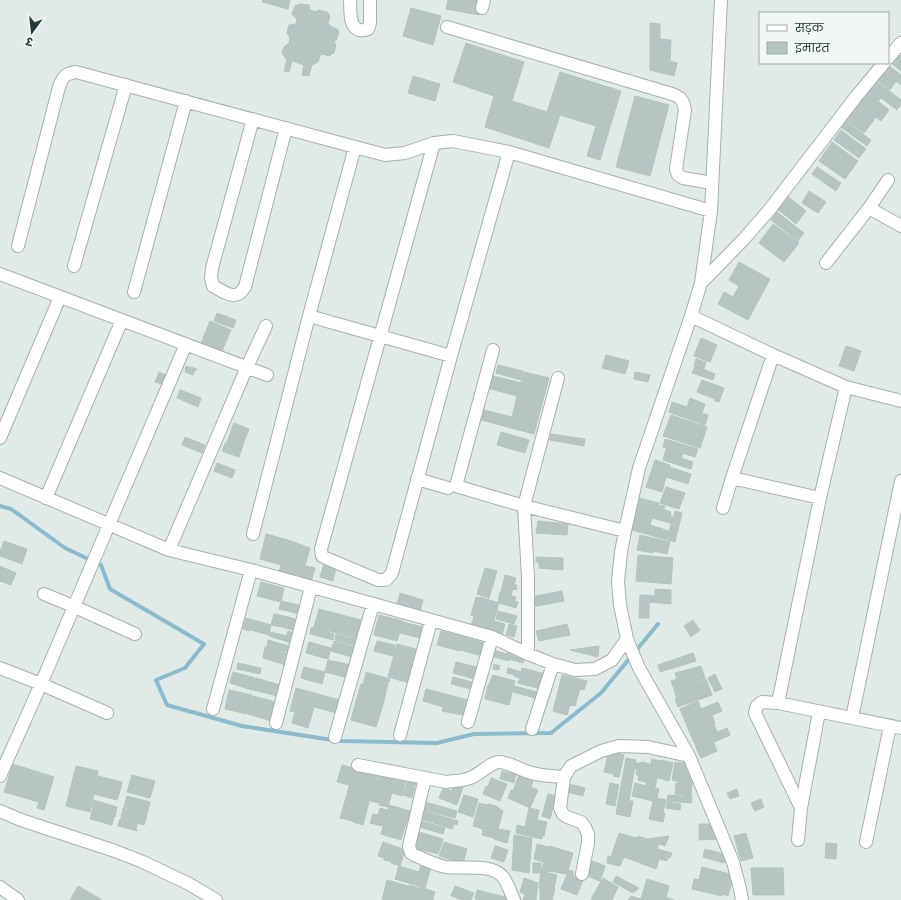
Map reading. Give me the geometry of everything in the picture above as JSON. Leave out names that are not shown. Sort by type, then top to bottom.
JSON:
[{"type":"street","points":[[350,0],[351,22],[358,30],[365,31],[370,23],[370,0]]},
{"type":"street","points":[[721,0],[711,211],[701,283],[639,468],[621,552],[618,580],[620,605],[629,644],[639,668],[689,756],[733,862],[742,900]]},
{"type":"street","points":[[447,27],[665,92],[680,98],[685,110],[676,169],[678,175],[683,178],[712,183]]},
{"type":"street","points":[[889,57],[901,43]]},
{"type":"street","points":[[701,283],[744,239],[770,209],[855,98],[883,64]]},
{"type":"street","points":[[18,246],[62,79],[68,74],[76,72],[385,155],[405,153],[434,143],[453,141],[509,152],[711,211]]},
{"type":"street","points":[[74,266],[126,85]]},
{"type":"street","points":[[134,292],[186,101]]},
{"type":"street","points":[[253,119],[212,268],[211,278],[213,286],[234,296],[239,294],[245,287],[286,128]]},
{"type":"street","points":[[434,143],[321,549],[322,556],[378,580],[386,580],[392,573],[451,356],[509,152]]},
{"type":"street","points":[[253,534],[309,316],[355,147]]},
{"type":"street","points":[[826,263],[869,208],[888,180]]},
{"type":"street","points":[[869,208],[901,226]]},
{"type":"street","points":[[0,274],[267,375]]},
{"type":"street","points":[[0,438],[60,297]]},
{"type":"street","points":[[309,316],[451,356]]},
{"type":"street","points":[[691,316],[773,355],[846,386],[901,401]]},
{"type":"street","points":[[46,498],[122,320]]},
{"type":"street","points":[[169,550],[266,326]]},
{"type":"street","points":[[0,776],[41,684],[186,344]]},
{"type":"street","points":[[493,350],[456,486],[524,506],[625,531]]},
{"type":"street","points":[[723,508],[773,355]]},
{"type":"street","points":[[528,654],[528,577],[524,506],[558,378]]},
{"type":"street","points":[[778,703],[820,498],[846,386]]},
{"type":"street","points":[[0,478],[169,550],[251,570],[492,637],[553,664],[575,670],[595,669],[612,660],[629,644]]},
{"type":"street","points":[[732,478],[820,498]]},
{"type":"street","points":[[417,479],[448,488]]},
{"type":"street","points":[[852,718],[901,480]]},
{"type":"street","points":[[212,710],[251,570]]},
{"type":"street","points":[[276,724],[311,587]]},
{"type":"street","points":[[44,594],[135,634]]},
{"type":"street","points":[[335,737],[373,604]]},
{"type":"street","points":[[400,735],[431,621]]},
{"type":"street","points":[[468,722],[492,637]]},
{"type":"street","points":[[532,729],[553,664]]},
{"type":"street","points":[[0,668],[107,713]]},
{"type":"street","points":[[801,808],[755,713],[757,706],[762,702],[778,703],[895,727],[866,842]]},
{"type":"street","points":[[798,840],[801,808],[819,712]]},
{"type":"street","points":[[582,874],[588,843],[588,834],[581,822],[567,817],[561,812],[560,808],[564,777],[571,766],[601,751],[619,746],[648,747],[689,756]]},
{"type":"street","points":[[358,765],[446,782],[470,778],[492,764],[498,762],[529,772],[564,777]]},
{"type":"street","points":[[425,778],[409,846],[411,853],[444,866],[462,868],[473,867],[498,872],[503,877],[514,900]]},
{"type":"street","points":[[0,812],[143,862],[189,884],[216,900]]},
{"type":"street","points":[[0,887],[18,900]]},
{"type":"building","points":[[263,0],[290,0],[288,9],[262,2]]},
{"type":"building","points":[[448,0],[481,0],[479,15],[446,9]]},
{"type":"building","points":[[301,4],[309,5],[310,10],[316,12],[318,10],[327,12],[330,16],[328,23],[339,32],[337,39],[334,42],[336,45],[334,53],[329,56],[322,54],[318,62],[312,65],[309,76],[302,75],[304,65],[292,61],[289,72],[284,71],[287,60],[282,53],[284,47],[289,43],[290,38],[287,33],[289,25],[296,24],[297,19],[292,14],[295,6]]},
{"type":"building","points":[[411,8],[441,16],[433,45],[403,36]]},
{"type":"building","points":[[650,23],[660,24],[660,39],[671,40],[670,61],[677,63],[674,76],[650,70]]},
{"type":"building","points":[[466,43],[524,62],[512,101],[547,112],[560,72],[621,91],[600,160],[587,156],[596,126],[560,115],[549,148],[485,127],[494,96],[453,82]]},
{"type":"building","points":[[897,53],[901,56],[901,71],[890,62]]},
{"type":"building","points":[[888,65],[901,75],[901,85],[896,81],[890,90],[877,80]]},
{"type":"building","points":[[413,76],[440,84],[435,101],[408,93]]},
{"type":"building","points":[[875,80],[901,100],[901,104],[897,110],[881,98],[878,101],[889,110],[881,121],[876,117],[864,133],[843,118]]},
{"type":"building","points":[[635,96],[669,105],[650,176],[616,167]]},
{"type":"building","points":[[843,119],[871,140],[867,146],[838,125]]},
{"type":"building","points":[[841,130],[866,149],[859,158],[834,140]]},
{"type":"building","points":[[832,142],[858,161],[845,179],[819,161]]},
{"type":"building","points":[[817,167],[841,183],[836,191],[812,174]]},
{"type":"building","points":[[809,191],[826,202],[818,213],[802,203]]},
{"type":"building","points":[[785,194],[806,211],[796,224],[775,207]]},
{"type":"building","points":[[777,212],[804,233],[798,241],[771,220]]},
{"type":"building","points":[[773,224],[799,243],[784,262],[759,243]]},
{"type":"building","points":[[739,262],[770,279],[748,320],[718,304],[724,292],[733,297],[739,286],[729,280]]},
{"type":"building","points":[[217,313],[236,320],[233,328],[214,321]]},
{"type":"building","points":[[210,321],[231,330],[222,351],[201,343]]},
{"type":"building","points":[[701,338],[717,345],[710,362],[694,356]]},
{"type":"building","points":[[846,346],[861,351],[854,371],[839,366]]},
{"type":"building","points":[[606,355],[629,361],[625,374],[602,368]]},
{"type":"building","points":[[696,359],[706,362],[704,369],[694,366]]},
{"type":"building","points":[[498,365],[523,371],[521,380],[496,373]]},
{"type":"building","points":[[186,366],[197,370],[195,370],[193,375],[185,372]]},
{"type":"building","points":[[695,366],[715,374],[713,380],[692,373]]},
{"type":"building","points":[[159,372],[166,375],[162,384],[155,382]]},
{"type":"building","points":[[524,372],[549,378],[534,434],[481,420],[484,410],[512,417],[517,396],[487,388],[490,375],[521,383]]},
{"type":"building","points":[[635,372],[650,375],[648,382],[634,379]]},
{"type":"building","points":[[702,380],[724,388],[719,402],[697,392]]},
{"type":"building","points":[[180,390],[201,398],[198,407],[177,398]]},
{"type":"building","points":[[690,398],[705,404],[702,413],[708,415],[705,425],[669,412],[672,402],[687,407]]},
{"type":"building","points":[[671,415],[707,427],[700,448],[663,436]]},
{"type":"building","points":[[234,423],[249,429],[245,439],[230,433]]},
{"type":"building","points":[[501,432],[529,440],[525,453],[497,445]]},
{"type":"building","points":[[230,434],[245,439],[242,448],[227,442]]},
{"type":"building","points":[[551,434],[585,439],[584,446],[550,440]]},
{"type":"building","points":[[185,437],[205,445],[202,453],[182,445]]},
{"type":"building","points":[[665,439],[698,449],[695,457],[663,447]]},
{"type":"building","points":[[226,442],[242,448],[239,457],[222,451]]},
{"type":"building","points":[[666,449],[683,454],[681,458],[693,462],[691,469],[663,460]]},
{"type":"building","points":[[655,460],[670,465],[669,467],[691,474],[688,484],[666,477],[662,492],[646,487]]},
{"type":"building","points":[[217,463],[235,470],[232,478],[214,471]]},
{"type":"building","points":[[666,487],[685,493],[679,509],[660,503]]},
{"type":"building","points":[[639,498],[659,503],[658,505],[665,506],[664,510],[671,512],[671,523],[652,518],[650,525],[669,531],[675,511],[682,513],[675,542],[632,530]]},
{"type":"building","points":[[538,521],[568,524],[567,535],[536,533]]},
{"type":"building","points":[[266,534],[310,548],[305,566],[315,568],[311,582],[279,572],[281,565],[260,559]]},
{"type":"building","points":[[640,535],[670,542],[667,554],[637,550]]},
{"type":"building","points":[[4,541],[27,549],[22,564],[0,556]]},
{"type":"building","points":[[638,555],[673,558],[671,584],[636,581]]},
{"type":"building","points":[[536,557],[563,558],[563,570],[539,568],[539,562],[536,562]]},
{"type":"building","points":[[324,564],[336,568],[333,581],[320,577]]},
{"type":"building","points":[[0,566],[16,573],[11,585],[0,581]]},
{"type":"building","points":[[485,568],[497,571],[489,598],[477,594]]},
{"type":"building","points":[[505,575],[516,578],[514,585],[517,585],[516,590],[513,589],[511,595],[501,592]]},
{"type":"building","points":[[261,582],[284,588],[281,602],[257,596]]},
{"type":"building","points":[[655,589],[671,590],[671,604],[649,602],[649,618],[639,618],[640,595],[655,596]]},
{"type":"building","points":[[562,591],[564,601],[532,607],[531,597]]},
{"type":"building","points":[[500,592],[516,597],[515,601],[518,602],[516,608],[498,603]]},
{"type":"building","points":[[400,593],[423,600],[420,611],[397,604]]},
{"type":"building","points":[[476,597],[499,603],[494,620],[485,618],[482,629],[471,626],[474,616],[471,615]]},
{"type":"building","points":[[281,601],[302,606],[300,614],[279,609]]},
{"type":"building","points":[[319,609],[365,621],[360,639],[314,627]]},
{"type":"building","points":[[498,611],[517,616],[514,624],[496,619]]},
{"type":"building","points":[[274,614],[284,616],[281,627],[271,625]]},
{"type":"building","points":[[379,615],[403,621],[397,641],[374,635]]},
{"type":"building","points":[[285,616],[298,620],[295,631],[282,627]]},
{"type":"building","points":[[246,618],[253,620],[250,631],[243,629]]},
{"type":"building","points":[[485,618],[505,624],[502,635],[482,629]]},
{"type":"building","points":[[254,620],[271,625],[269,635],[251,630]]},
{"type":"building","points":[[693,620],[700,630],[691,637],[684,626]]},
{"type":"building","points":[[403,622],[427,628],[424,639],[400,633]]},
{"type":"building","points":[[509,624],[517,626],[514,637],[506,635]]},
{"type":"building","points":[[567,624],[570,635],[539,641],[536,631]]},
{"type":"building","points":[[314,627],[334,634],[333,640],[310,634],[311,628]]},
{"type":"building","points":[[288,631],[293,633],[290,643],[285,641]]},
{"type":"building","points":[[441,631],[464,637],[460,651],[437,645]]},
{"type":"building","points":[[270,632],[287,636],[285,641],[269,636]]},
{"type":"building","points":[[336,634],[358,640],[356,646],[335,640]]},
{"type":"building","points":[[464,637],[487,644],[483,656],[460,650]]},
{"type":"building","points":[[268,640],[289,646],[287,652],[267,647]]},
{"type":"building","points":[[334,641],[354,647],[351,657],[331,651]]},
{"type":"building","points":[[377,641],[395,645],[394,650],[376,646]]},
{"type":"building","points":[[309,642],[331,648],[328,659],[306,653]]},
{"type":"building","points":[[397,644],[419,650],[410,683],[388,677]]},
{"type":"building","points":[[375,646],[394,651],[393,656],[374,651]]},
{"type":"building","points":[[599,646],[598,657],[570,650]]},
{"type":"building","points":[[265,647],[288,654],[286,665],[263,658]]},
{"type":"building","points":[[509,649],[525,654],[523,663],[494,657],[496,651],[507,654]]},
{"type":"building","points":[[693,653],[696,661],[660,672],[658,665]]},
{"type":"building","points":[[328,660],[351,665],[348,678],[325,672]]},
{"type":"building","points":[[456,662],[477,667],[474,679],[453,673]]},
{"type":"building","points":[[238,663],[261,668],[260,674],[237,669]]},
{"type":"building","points":[[494,664],[500,666],[499,670],[493,669]]},
{"type":"building","points":[[701,666],[705,678],[674,689],[671,681],[677,679],[675,673]]},
{"type":"building","points":[[304,667],[325,672],[322,684],[301,678]]},
{"type":"building","points":[[508,668],[521,672],[522,668],[545,674],[541,689],[518,683],[520,678],[507,673]]},
{"type":"building","points":[[233,672],[255,678],[252,690],[230,683]]},
{"type":"building","points":[[366,672],[390,679],[388,683],[365,677]]},
{"type":"building","points":[[715,674],[722,689],[715,692],[708,678]]},
{"type":"building","points":[[493,675],[515,681],[514,685],[491,679]]},
{"type":"building","points":[[562,675],[587,681],[584,690],[580,689],[575,706],[570,705],[567,715],[553,711]]},
{"type":"building","points":[[365,677],[388,684],[386,691],[363,684]]},
{"type":"building","points":[[453,677],[476,683],[475,690],[451,684]]},
{"type":"building","points":[[256,678],[280,685],[277,696],[253,690]]},
{"type":"building","points":[[491,679],[514,686],[512,692],[489,685]]},
{"type":"building","points":[[706,679],[712,695],[678,707],[674,690]]},
{"type":"building","points":[[361,684],[386,691],[384,701],[358,693]]},
{"type":"building","points":[[488,685],[512,693],[509,705],[485,699]]},
{"type":"building","points":[[514,686],[537,692],[535,698],[513,692]]},
{"type":"building","points":[[296,688],[340,700],[337,713],[314,707],[308,728],[292,723],[295,712],[290,711]]},
{"type":"building","points":[[426,689],[472,701],[468,716],[442,711],[443,707],[423,701]]},
{"type":"building","points":[[229,690],[252,695],[247,714],[225,709]]},
{"type":"building","points":[[358,694],[384,701],[376,727],[351,720]]},
{"type":"building","points":[[253,696],[276,702],[271,721],[248,714]]},
{"type":"building","points":[[698,701],[701,709],[718,702],[722,711],[712,715],[715,723],[690,733],[680,709]]},
{"type":"building","points":[[714,724],[717,732],[694,742],[690,734]]},
{"type":"building","points":[[727,728],[730,735],[697,750],[694,742]]},
{"type":"building","points":[[714,743],[717,751],[701,758],[697,750]]},
{"type":"building","points":[[609,751],[624,755],[619,777],[613,776],[614,774],[604,772]]},
{"type":"building","points":[[626,758],[636,760],[629,801],[633,801],[630,817],[616,814]]},
{"type":"building","points":[[652,759],[661,761],[655,787],[646,785]]},
{"type":"building","points":[[662,760],[673,763],[669,781],[658,778]]},
{"type":"building","points":[[642,762],[650,764],[646,782],[638,780],[639,775],[636,775],[636,763]]},
{"type":"building","points":[[675,762],[685,762],[693,781],[680,782],[672,780]]},
{"type":"building","points":[[13,764],[54,777],[44,810],[37,808],[39,802],[4,792]]},
{"type":"building","points":[[342,765],[354,768],[349,785],[337,782]]},
{"type":"building","points":[[76,766],[98,771],[90,812],[66,806]]},
{"type":"building","points":[[354,768],[377,775],[370,801],[347,794]]},
{"type":"building","points":[[502,771],[516,774],[514,783],[500,779]]},
{"type":"building","points":[[379,772],[387,774],[379,803],[371,801]]},
{"type":"building","points":[[388,772],[406,779],[402,796],[392,793],[394,784],[386,782]]},
{"type":"building","points":[[132,775],[155,781],[150,798],[127,792]]},
{"type":"building","points":[[519,775],[533,781],[531,787],[538,790],[530,808],[508,798],[511,790],[513,791]]},
{"type":"building","points":[[98,776],[122,782],[120,791],[95,785]]},
{"type":"building","points":[[409,776],[417,778],[412,798],[403,795]]},
{"type":"building","points":[[491,778],[507,784],[500,801],[483,794],[486,786],[488,787]]},
{"type":"building","points":[[455,781],[464,784],[457,805],[439,798],[443,788],[452,791]]},
{"type":"building","points":[[681,781],[692,782],[691,796],[675,794],[676,783],[681,783]]},
{"type":"building","points":[[385,782],[394,784],[388,807],[379,805]]},
{"type":"building","points":[[610,783],[619,785],[615,806],[606,804]]},
{"type":"building","points":[[635,783],[659,789],[657,798],[666,800],[663,813],[665,813],[663,822],[649,819],[653,801],[632,796]]},
{"type":"building","points":[[569,784],[585,788],[583,796],[567,792]]},
{"type":"building","points":[[95,785],[120,791],[117,800],[93,794]]},
{"type":"building","points":[[737,789],[739,796],[730,799],[727,793]]},
{"type":"building","points":[[347,794],[369,802],[363,825],[340,818]]},
{"type":"building","points":[[548,794],[556,796],[550,819],[542,816]]},
{"type":"building","points":[[464,795],[478,799],[473,817],[458,812]]},
{"type":"building","points":[[668,795],[692,797],[691,803],[667,801]]},
{"type":"building","points":[[127,796],[150,802],[147,814],[124,807]]},
{"type":"building","points":[[761,799],[764,807],[755,811],[751,803]]},
{"type":"building","points":[[94,800],[117,807],[115,817],[92,810]]},
{"type":"building","points":[[425,802],[457,811],[455,818],[423,809]]},
{"type":"building","points":[[667,802],[681,804],[680,810],[666,808]]},
{"type":"building","points":[[479,803],[496,806],[503,811],[498,829],[510,831],[507,843],[482,835],[483,829],[473,826]]},
{"type":"building","points":[[389,805],[410,811],[401,840],[381,834]]},
{"type":"building","points":[[123,808],[147,815],[144,825],[121,818]]},
{"type":"building","points":[[380,808],[387,810],[383,826],[370,823],[373,814],[378,815]]},
{"type":"building","points":[[529,808],[539,810],[537,820],[547,822],[542,839],[516,833],[517,825],[525,827]]},
{"type":"building","points":[[423,810],[458,821],[457,825],[454,824],[452,829],[421,819]]},
{"type":"building","points":[[92,811],[114,817],[112,825],[90,819]]},
{"type":"building","points":[[120,819],[137,824],[137,831],[118,826]]},
{"type":"building","points":[[421,821],[445,828],[443,834],[419,827]]},
{"type":"building","points":[[699,824],[713,824],[713,833],[716,833],[717,839],[699,840]]},
{"type":"building","points":[[419,832],[443,839],[438,854],[414,848]]},
{"type":"building","points":[[619,833],[636,838],[638,836],[647,839],[669,836],[665,846],[659,844],[657,849],[646,846],[643,855],[659,860],[656,869],[624,857],[620,866],[607,863],[608,856],[611,857]]},
{"type":"building","points":[[746,833],[753,858],[741,861],[734,836]]},
{"type":"building","points":[[514,835],[532,838],[529,873],[512,870]]},
{"type":"building","points":[[383,842],[405,850],[400,866],[378,856]]},
{"type":"building","points":[[444,842],[467,849],[463,863],[439,856]]},
{"type":"building","points":[[826,843],[837,844],[836,859],[825,858]]},
{"type":"building","points":[[537,844],[548,847],[543,862],[534,859]]},
{"type":"building","points":[[495,846],[508,850],[504,862],[491,858]]},
{"type":"building","points":[[549,846],[573,853],[567,874],[549,871],[547,873],[541,871]]},
{"type":"building","points":[[646,846],[672,853],[670,858],[668,857],[667,861],[644,855]]},
{"type":"building","points":[[705,849],[727,855],[724,863],[703,857]]},
{"type":"building","points":[[590,860],[605,866],[600,881],[584,875]]},
{"type":"building","points":[[422,861],[432,864],[425,888],[395,879],[399,866],[419,872]]},
{"type":"building","points":[[533,863],[541,863],[541,873],[533,873]]},
{"type":"building","points":[[702,867],[734,875],[728,896],[692,889],[694,879],[699,880]]},
{"type":"building","points":[[751,868],[783,868],[784,895],[753,895]]},
{"type":"building","points":[[569,870],[574,872],[573,876],[583,880],[577,895],[561,889]]},
{"type":"building","points":[[541,871],[557,875],[552,900],[540,900],[539,888]]},
{"type":"building","points":[[616,876],[639,888],[633,893],[613,882]]},
{"type":"building","points":[[524,878],[538,883],[536,900],[523,900],[525,894],[520,892]]},
{"type":"building","points":[[603,878],[618,887],[612,900],[591,899]]},
{"type":"building","points":[[647,879],[669,886],[666,897],[674,900],[628,900],[631,896],[641,899]]},
{"type":"building","points":[[387,880],[408,886],[404,900],[382,900]]},
{"type":"building","points":[[409,885],[419,888],[416,900],[405,900]]},
{"type":"building","points":[[78,886],[102,900],[70,900]]},
{"type":"building","points":[[455,886],[474,893],[471,900],[462,900],[451,896]]},
{"type":"building","points":[[420,887],[435,892],[433,900],[416,900]]},
{"type":"building","points":[[477,890],[513,899],[475,899]]},
{"type":"waterway","points":[[0,506],[11,509],[65,548],[101,565],[110,589],[204,644],[185,668],[156,680],[167,705],[242,726],[339,741],[437,743],[474,734],[551,733],[601,693],[658,624]]}]
